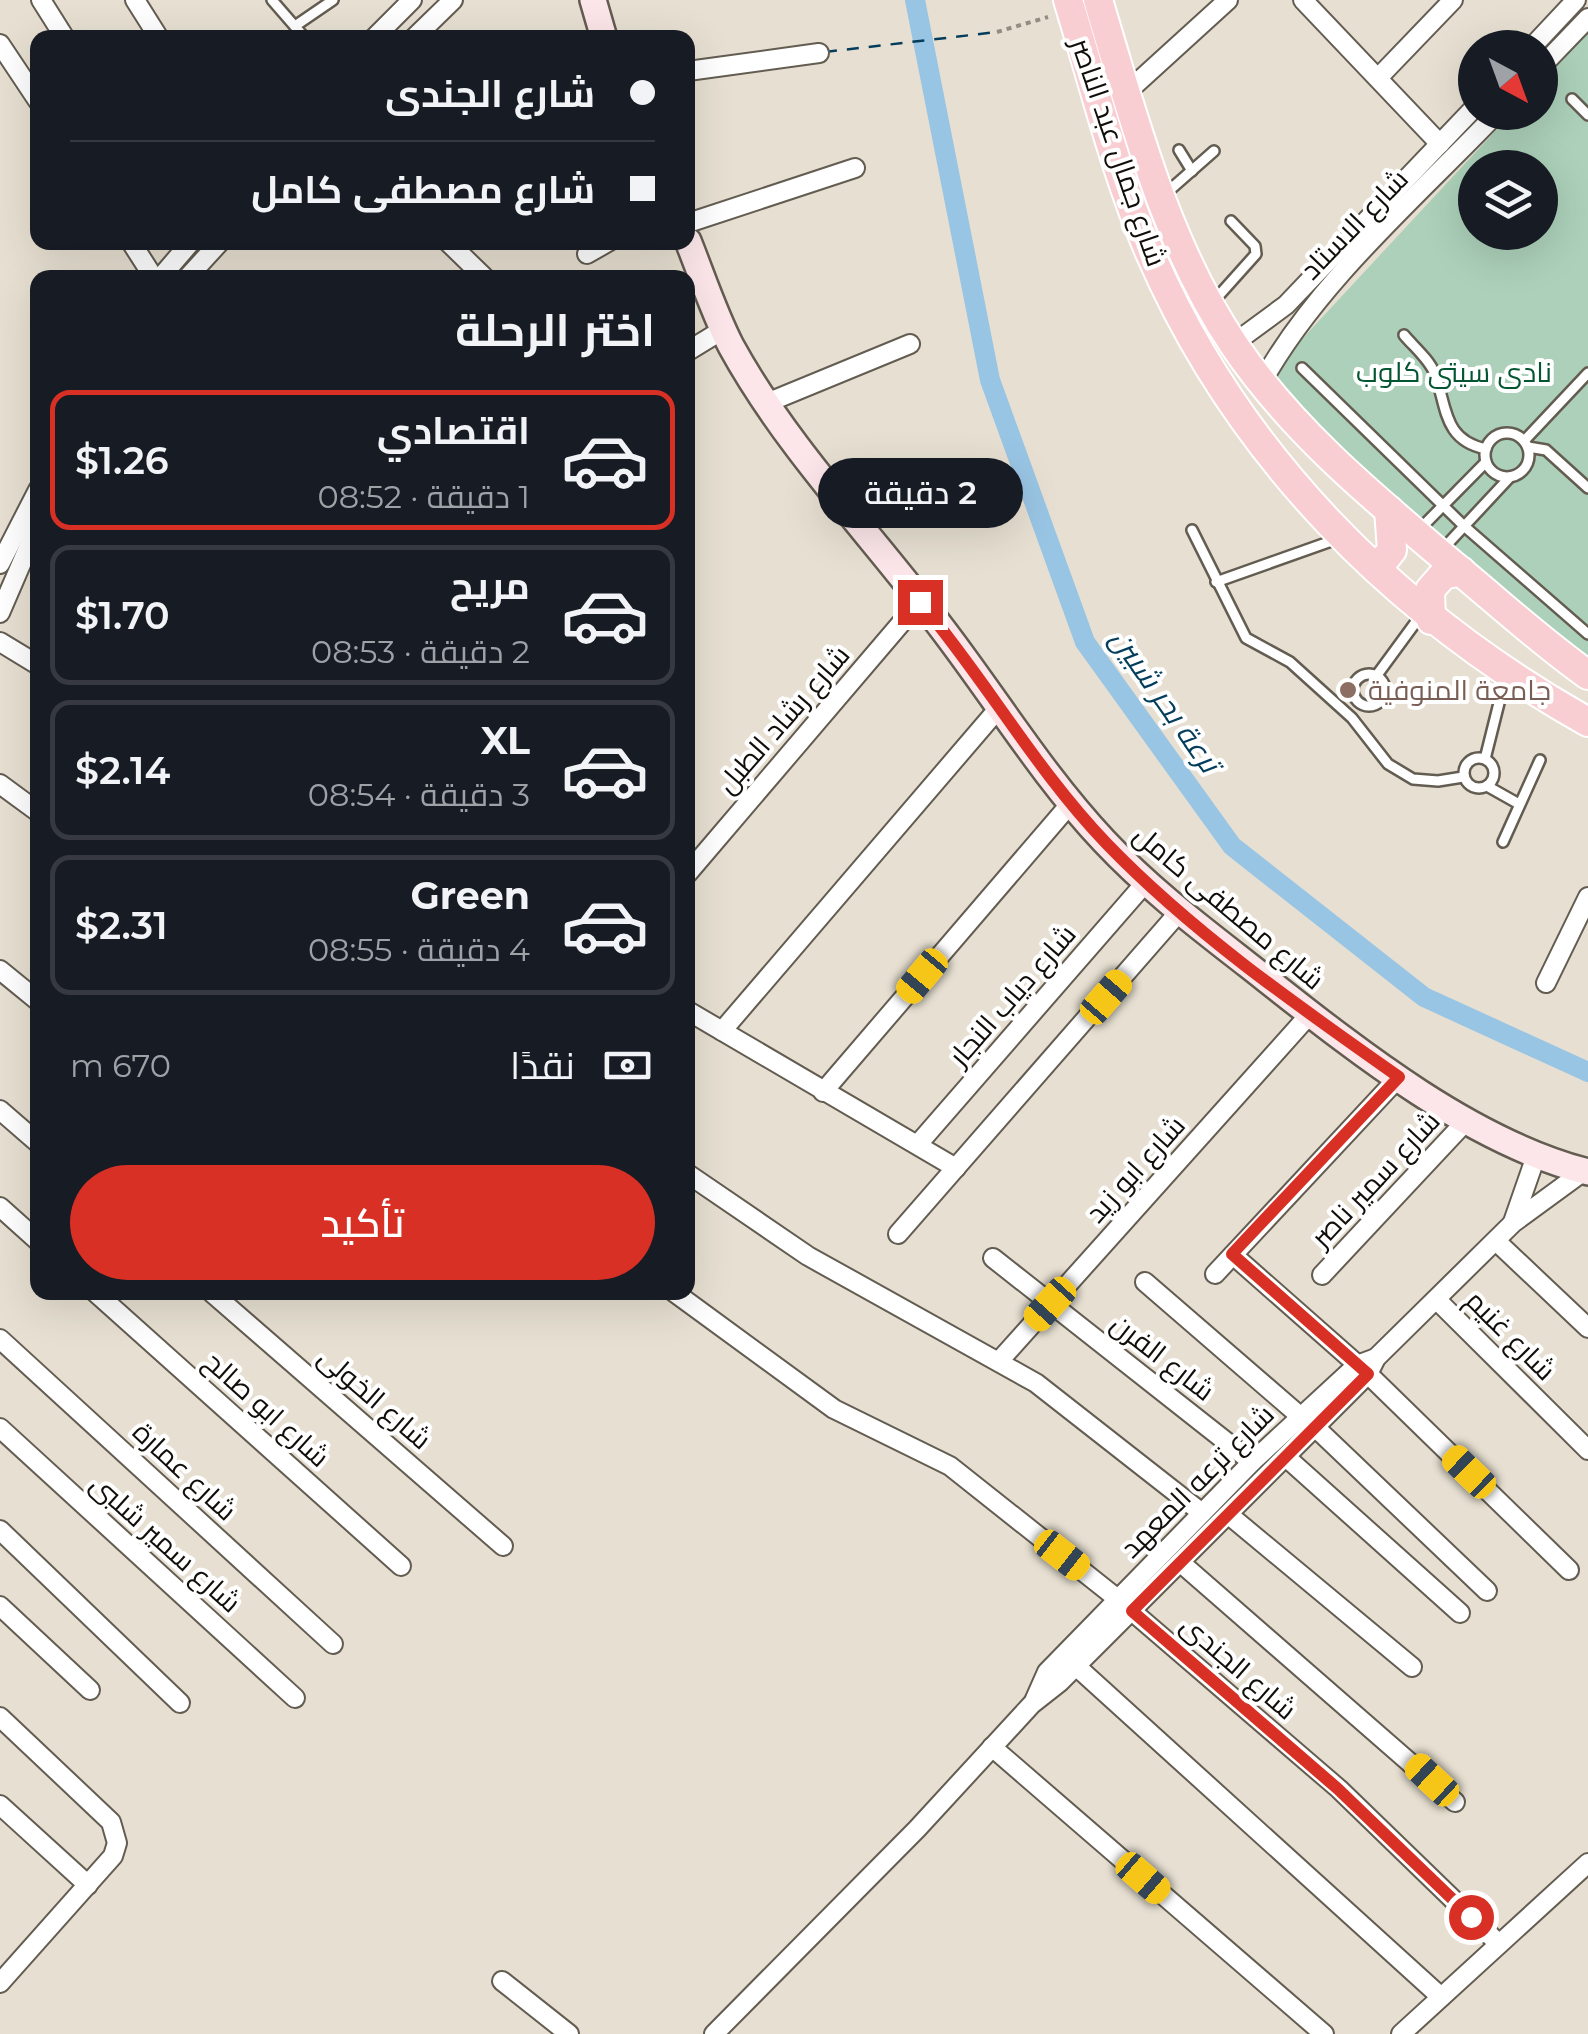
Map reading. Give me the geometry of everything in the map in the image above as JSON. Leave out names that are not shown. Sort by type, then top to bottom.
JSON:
[{"type":"main road","points":[[593,0],[597,30]]},
{"type":"main road","name":"شارع جمال عبد الناصر","points":[[1103,3],[1162,197],[1210,304],[1234,344],[1262,382],[1333,461],[1538,640],[1588,675]]},
{"type":"main road","name":"شارع جمال عبد الناصر","points":[[1070,5],[1132,205],[1170,298],[1247,427],[1342,537],[1426,616],[1506,672],[1588,722]]},
{"type":"main road","name":"شارع مصطفى كامل","points":[[696,285],[769,402],[869,541],[920,602],[1071,803],[1146,882],[1310,1014],[1399,1077],[1536,1156],[1586,1172]]},
{"type":"main road","points":[[1371,564],[1384,560],[1392,550],[1389,510]]},
{"type":"main road","points":[[1426,616],[1430,590],[1450,562]]},
{"type":"street","points":[[41,0],[60,30]]},
{"type":"street","points":[[135,0],[154,30]]},
{"type":"street","points":[[382,30],[412,0]]},
{"type":"street","points":[[422,30],[453,0]]},
{"type":"street","points":[[1128,92],[1228,0]]},
{"type":"street","points":[[1378,78],[1453,0]]},
{"type":"street","points":[[1548,30],[1576,0]]},
{"type":"street","points":[[1305,1],[1440,144]]},
{"type":"street","points":[[1558,49],[1588,18]]},
{"type":"street","points":[[0,44],[30,89]]},
{"type":"street","points":[[695,69],[819,52]]},
{"type":"street","name":"شارع الاستاد","points":[[1234,344],[1286,305],[1458,124]]},
{"type":"street","name":"شارع الاستاد","points":[[1262,382],[1317,302],[1481,130]]},
{"type":"street","points":[[695,220],[854,168]]},
{"type":"street","points":[[165,270],[183,250]]},
{"type":"street","points":[[194,270],[213,250]]},
{"type":"street","points":[[456,250],[477,270]]},
{"type":"street","points":[[588,254],[595,250]]},
{"type":"street","points":[[695,347],[724,330]]},
{"type":"street","points":[[769,402],[910,344]]},
{"type":"street","points":[[0,564],[30,505]]},
{"type":"street","points":[[0,612],[11,540]]},
{"type":"street","name":"شارع رشاد الطبل","points":[[695,864],[920,602]]},
{"type":"street","points":[[0,642],[30,659]]},
{"type":"street","points":[[722,1031],[998,709]]},
{"type":"street","points":[[0,784],[30,806]]},
{"type":"street","points":[[823,1092],[1071,803]]},
{"type":"street","name":"شارع دياب النجار","points":[[919,1144],[1146,882]]},
{"type":"street","points":[[1546,983],[1588,897]]},
{"type":"street","points":[[898,1234],[1180,911]]},
{"type":"street","points":[[0,970],[30,994]]},
{"type":"street","name":"شارع ابو زيد","points":[[1000,1360],[1310,1014]]},
{"type":"street","points":[[695,1015],[956,1168]]},
{"type":"street","points":[[1215,1274],[1399,1077]]},
{"type":"street","points":[[0,1110],[30,1135]]},
{"type":"street","name":"شارع سمير ناصر","points":[[1322,1276],[1468,1119]]},
{"type":"street","name":"شارع ترعه المعهد","points":[[1513,1223],[1536,1156]]},
{"type":"street","name":"شارع ترعه المعهد","points":[[714,2034],[918,1830],[1032,1704],[1076,1666],[1202,1513],[1252,1462],[1300,1416],[1367,1366],[1438,1301],[1513,1223],[1586,1172]]},
{"type":"street","points":[[695,1179],[808,1256],[1036,1383],[1202,1513]]},
{"type":"street","points":[[0,1207],[30,1234]]},
{"type":"street","points":[[1496,1241],[1588,1328]]},
{"type":"street","points":[[1232,1254],[1367,1366],[1569,1570]]},
{"type":"street","name":"شارع الفرن","points":[[993,1258],[1252,1462]]},
{"type":"street","points":[[1144,1282],[1300,1416]]},
{"type":"street","name":"شارع ابو صالح","points":[[104,1300],[401,1566]]},
{"type":"street","name":"شارع الخولى","points":[[219,1300],[503,1546]]},
{"type":"street","name":"شارع الجندى","points":[[685,1300],[834,1410],[938,1456],[1126,1605],[1338,1789],[1499,1944]]},
{"type":"street","name":"شارع غنيم","points":[[1438,1301],[1588,1450]]},
{"type":"street","name":"شارع عمارة","points":[[0,1338],[333,1644]]},
{"type":"street","name":"شارع ترعه المعهد","points":[[1032,1704],[1046,1672],[1180,1563],[1316,1428],[1367,1366]]},
{"type":"street","name":"شارع سمير شلبى","points":[[0,1428],[295,1698]]},
{"type":"street","points":[[1316,1428],[1487,1590]]},
{"type":"street","points":[[1286,1458],[1460,1613]]},
{"type":"street","points":[[1232,1482],[1250,1495]]},
{"type":"street","points":[[1229,1515],[1412,1667]]},
{"type":"street","points":[[0,1530],[180,1703]]},
{"type":"street","points":[[1180,1563],[1455,1802]]},
{"type":"street","points":[[0,1606],[90,1690]]},
{"type":"street","points":[[1076,1666],[1440,1997]]},
{"type":"street","points":[[0,1717],[111,1822],[117,1843],[113,1856],[0,1984]]},
{"type":"street","points":[[992,1747],[1324,2034]]},
{"type":"street","points":[[0,1805],[88,1885]]},
{"type":"street","points":[[1401,2034],[1588,1863]]},
{"type":"street","points":[[502,1981],[569,2034]]},
{"type":"lane","points":[[272,0],[297,30]]},
{"type":"lane","points":[[294,26],[333,0]]},
{"type":"lane","points":[[1572,100],[1588,115]]},
{"type":"lane","points":[[1178,150],[1192,170]]},
{"type":"lane","points":[[1162,197],[1214,151]]},
{"type":"lane","points":[[1210,304],[1256,254],[1255,246],[1231,222]]},
{"type":"lane","points":[[1404,336],[1433,369],[1440,403],[1455,433],[1464,441],[1486,448]]},
{"type":"lane","points":[[1302,368],[1442,506],[1588,634]]},
{"type":"lane","points":[[1450,562],[1464,526],[1528,463],[1526,444],[1588,373]]},
{"type":"lane","points":[[1510,477],[1495,474],[1486,462],[1486,448],[1493,438],[1506,433],[1546,450],[1588,488]]},
{"type":"lane","points":[[1416,533],[1486,462]]},
{"type":"lane","points":[[1192,530],[1241,633],[1285,658],[1352,718],[1388,764],[1414,779],[1464,777],[1476,789],[1488,786],[1519,804]]},
{"type":"lane","points":[[1216,582],[1342,537]]},
{"type":"lane","points":[[1376,674],[1426,616]]},
{"type":"lane","points":[[1485,759],[1506,672]]},
{"type":"lane","points":[[1364,674],[1376,674],[1385,684],[1384,696],[1375,705],[1362,704],[1354,695],[1354,682],[1364,674]]},
{"type":"lane","points":[[1352,718],[1362,704]]},
{"type":"lane","points":[[1464,777],[1469,762],[1485,759]]},
{"type":"lane","points":[[1485,759],[1493,769],[1488,786]]},
{"type":"lane","points":[[1503,842],[1540,760]]},
{"type":"path","points":[[997,32],[1070,5]]},
{"type":"green space","name":"نادى سيتى كلوب","points":[[1588,31],[1588,670],[1262,382],[1458,171],[1458,250],[1558,250],[1558,150],[1478,150],[1496,130],[1558,130],[1558,64]]},
{"type":"waterway","name":"ترعة بحر شبين","points":[[915,0],[990,380],[1085,642],[1232,846],[1424,997],[1588,1072]]},
{"type":"ferry route","points":[[825,52],[997,32]]},
{"type":"place","name":"جامعة المنوفية","points":[[1348,690]]},
{"type":"route","points":[[920,602],[944,630],[1030,756],[1105,842],[1180,911],[1310,1014],[1399,1077],[1232,1254],[1368,1374],[1132,1611],[1338,1789],[1471,1917]]}]
